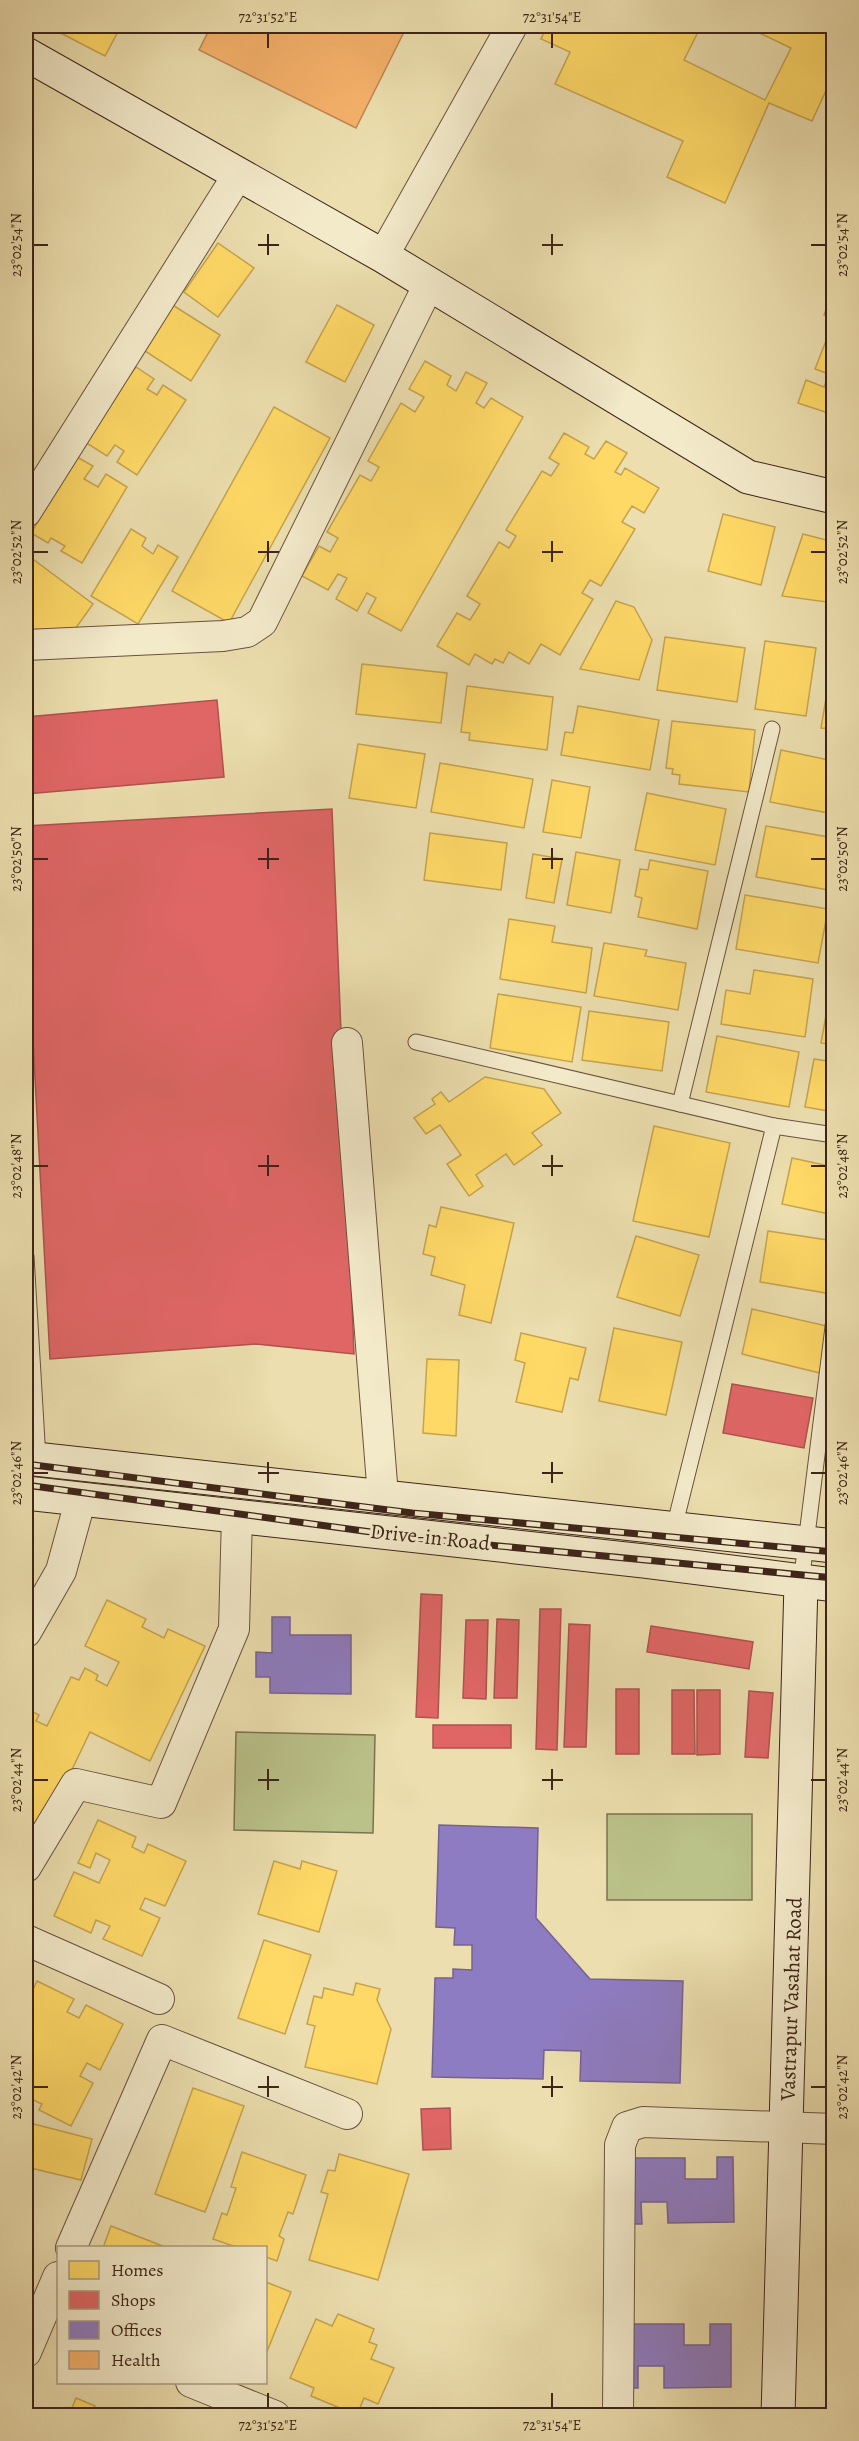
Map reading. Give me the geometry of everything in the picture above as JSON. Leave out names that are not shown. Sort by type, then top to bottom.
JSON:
[{"type":"street","points":[[383,256],[512,26]]},
{"type":"street","points":[[26,54],[383,256],[748,477],[834,496]]},
{"type":"street","points":[[26,512],[238,174]]},
{"type":"street","points":[[26,645],[223,636],[247,632],[262,622],[429,285]]},
{"type":"street","points":[[347,1043],[383,1496]]},
{"type":"street","name":"Drive-in Road","points":[[32,1459],[820,1544]]},
{"type":"street","name":"Drive-in Road","points":[[26,1492],[644,1561],[801,1583],[834,1585]]},
{"type":"street","points":[[26,1632],[62,1571],[81,1498]]},
{"type":"street","points":[[26,1867],[76,1784],[161,1803],[234,1629],[237,1515]]},
{"type":"street","name":"Vastrapur Vasahat Road","points":[[778,2415],[801,1583]]},
{"type":"street","points":[[26,1940],[159,1999]]},
{"type":"street","points":[[71,2246],[162,2040],[347,2114]]},
{"type":"street","points":[[618,2415],[620,2145],[627,2127],[644,2122],[834,2129]]},
{"type":"street","points":[[26,2352],[41,2324],[57,2280]]},
{"type":"street","points":[[196,2384],[275,2415]]},
{"type":"lane","points":[[680,1104],[772,729]]},
{"type":"lane","points":[[416,1042],[774,1126],[834,1135]]},
{"type":"lane","points":[[674,1528],[774,1126]]},
{"type":"lane","points":[[26,1256],[32,1459]]},
{"type":"lane","points":[[801,1583],[820,1544],[834,1319]]},
{"type":"green space","points":[[236,1732],[375,1735],[373,1833],[234,1830]]},
{"type":"green space","points":[[607,1814],[752,1814],[752,1900],[607,1900]]},
{"type":"building: Homes","points":[[47,26],[121,26],[105,56]]},
{"type":"building: Homes","points":[[547,26],[701,26],[684,60],[765,100],[791,48],[745,26],[834,26],[834,73],[812,121],[769,103],[725,203],[667,177],[683,141],[555,84],[570,52],[541,39]]},
{"type":"building: Homes","points":[[218,243],[254,268],[218,317],[184,292]]},
{"type":"building: Homes","points":[[834,288],[834,318],[824,315]]},
{"type":"building: Homes","points":[[171,304],[220,335],[191,381],[142,349]]},
{"type":"building: Homes","points":[[337,305],[374,325],[345,382],[306,362]]},
{"type":"building: Homes","points":[[834,327],[834,415],[798,403],[806,380],[824,387],[829,374],[815,369],[829,333],[831,334]]},
{"type":"building: Homes","points":[[425,361],[451,376],[447,385],[456,391],[466,372],[487,383],[476,403],[484,408],[491,398],[523,417],[401,631],[368,613],[376,598],[367,593],[357,611],[336,599],[347,578],[338,574],[328,590],[302,576],[319,546],[330,552],[338,538],[327,532],[360,475],[371,481],[379,467],[368,461],[401,403],[415,412],[424,397],[409,389]]},
{"type":"building: Homes","points":[[136,367],[154,379],[147,389],[157,395],[163,385],[186,400],[137,475],[117,462],[124,451],[115,445],[107,456],[85,442],[118,378],[125,382]]},
{"type":"building: Homes","points":[[274,407],[330,438],[229,623],[172,591]]},
{"type":"building: Homes","points":[[564,433],[589,447],[585,454],[594,459],[606,441],[627,453],[615,472],[621,475],[625,468],[659,488],[644,513],[632,506],[622,522],[635,529],[601,586],[590,580],[582,593],[593,599],[560,655],[541,644],[529,664],[509,652],[503,663],[495,659],[492,664],[475,654],[469,665],[437,646],[457,613],[470,620],[480,604],[467,596],[499,542],[509,548],[516,536],[506,530],[542,471],[551,476],[559,464],[549,458]]},
{"type":"building: Homes","points":[[77,457],[93,466],[84,479],[98,487],[106,474],[127,487],[82,563],[61,551],[65,546],[51,538],[48,543],[31,533],[41,516],[33,512]]},
{"type":"building: Homes","points":[[723,514],[775,527],[761,585],[708,571]]},
{"type":"building: Homes","points":[[131,529],[146,538],[142,546],[153,554],[158,545],[178,557],[138,624],[91,596]]},
{"type":"building: Homes","points":[[803,534],[834,542],[834,603],[782,596]]},
{"type":"building: Homes","points":[[26,554],[93,604],[73,632],[26,636]]},
{"type":"building: Homes","points":[[616,601],[634,607],[652,640],[639,680],[580,669]]},
{"type":"building: Homes","points":[[665,637],[745,648],[737,702],[657,690]]},
{"type":"building: Homes","points":[[765,641],[816,648],[806,716],[755,709]]},
{"type":"building: Homes","points":[[362,664],[447,673],[441,723],[356,714]]},
{"type":"building: Homes","points":[[467,686],[553,697],[547,750],[469,740],[470,733],[461,732]]},
{"type":"building: Homes","points":[[827,692],[834,693],[834,729],[821,728]]},
{"type":"building: Homes","points":[[578,706],[659,720],[650,770],[561,755],[565,732],[573,733]]},
{"type":"building: Homes","points":[[672,721],[755,730],[749,792],[679,784],[680,775],[672,774],[673,769],[666,768]]},
{"type":"building: Homes","points":[[358,744],[425,754],[416,808],[349,798]]},
{"type":"building: Homes","points":[[781,750],[834,761],[834,814],[770,802]]},
{"type":"building: Homes","points":[[440,763],[533,779],[524,828],[431,812]]},
{"type":"building: Homes","points":[[552,780],[590,787],[581,838],[543,832]]},
{"type":"building: Homes","points":[[647,793],[726,809],[715,865],[635,850]]},
{"type":"building: Homes","points":[[766,826],[834,838],[834,891],[756,877]]},
{"type":"building: Homes","points":[[430,833],[507,843],[501,890],[424,880]]},
{"type":"building: Homes","points":[[576,852],[620,860],[611,913],[567,905]]},
{"type":"building: Homes","points":[[533,854],[562,859],[554,903],[526,898]]},
{"type":"building: Homes","points":[[650,860],[708,871],[697,929],[638,917],[642,898],[635,896],[640,869],[648,870]]},
{"type":"building: Homes","points":[[745,895],[828,909],[818,963],[736,949]]},
{"type":"building: Homes","points":[[509,919],[555,926],[552,942],[592,948],[586,993],[500,979]]},
{"type":"building: Homes","points":[[834,934],[834,963],[829,962]]},
{"type":"building: Homes","points":[[604,943],[647,950],[645,956],[686,963],[678,1010],[594,996]]},
{"type":"building: Homes","points":[[754,970],[813,979],[805,1037],[721,1024],[726,990],[750,994]]},
{"type":"building: Homes","points":[[832,982],[834,982],[834,1045],[821,1043]]},
{"type":"building: Homes","points":[[498,994],[581,1007],[572,1062],[490,1048]]},
{"type":"building: Homes","points":[[589,1011],[669,1022],[662,1071],[582,1060]]},
{"type":"building: Homes","points":[[717,1036],[799,1052],[789,1107],[706,1092]]},
{"type":"building: Homes","points":[[814,1059],[834,1062],[834,1112],[805,1107]]},
{"type":"building: Homes","points":[[485,1077],[544,1089],[561,1113],[532,1133],[542,1145],[514,1165],[506,1154],[476,1175],[483,1186],[469,1196],[447,1164],[461,1155],[440,1125],[426,1134],[414,1118],[435,1104],[432,1099],[441,1092],[449,1102]]},
{"type":"building: Homes","points":[[654,1126],[730,1143],[709,1237],[633,1221]]},
{"type":"building: Homes","points":[[792,1158],[834,1167],[834,1215],[782,1204]]},
{"type":"building: Homes","points":[[441,1207],[514,1223],[491,1323],[459,1315],[465,1285],[431,1275],[435,1257],[423,1254],[429,1225],[436,1227]]},
{"type":"building: Homes","points":[[768,1231],[834,1241],[832,1294],[760,1282]]},
{"type":"building: Homes","points":[[636,1236],[699,1255],[680,1316],[617,1297]]},
{"type":"building: Homes","points":[[752,1309],[831,1327],[820,1373],[742,1354]]},
{"type":"building: Homes","points":[[614,1328],[682,1342],[666,1415],[599,1401]]},
{"type":"building: Homes","points":[[521,1333],[586,1348],[578,1380],[570,1378],[562,1412],[516,1402],[525,1363],[515,1360]]},
{"type":"building: Homes","points":[[427,1359],[459,1360],[456,1436],[423,1433]]},
{"type":"building: Homes","points":[[107,1600],[146,1619],[142,1627],[164,1638],[168,1629],[205,1646],[150,1761],[90,1732],[38,1840],[26,1834],[26,1708],[39,1715],[36,1721],[47,1726],[71,1677],[79,1680],[85,1668],[98,1675],[96,1680],[107,1686],[119,1662],[85,1646]]},
{"type":"building: Homes","points":[[98,1820],[136,1837],[132,1847],[144,1853],[148,1844],[186,1861],[165,1906],[145,1898],[140,1909],[160,1918],[142,1956],[103,1939],[110,1926],[96,1920],[91,1933],[54,1916],[74,1872],[99,1883],[110,1860],[96,1853],[90,1868],[78,1863]]},
{"type":"building: Homes","points":[[274,1861],[300,1869],[302,1861],[337,1871],[319,1932],[258,1914]]},
{"type":"building: Homes","points":[[264,1940],[311,1955],[285,2034],[238,2018]]},
{"type":"building: Homes","points":[[37,1981],[74,1999],[67,2012],[79,2018],[86,2005],[123,2024],[100,2070],[87,2063],[80,2076],[93,2083],[71,2126],[39,2110],[42,2104],[29,2098],[26,2102],[26,2048],[32,2036],[26,2033],[26,2004]]},
{"type":"building: Homes","points":[[356,1983],[380,1989],[377,2000],[391,2029],[377,2084],[305,2067],[315,2026],[307,2024],[314,1996],[322,1998],[324,1988],[353,1995]]},
{"type":"building: Homes","points":[[193,2088],[244,2106],[205,2212],[155,2194]]},
{"type":"building: Homes","points":[[26,2122],[92,2139],[81,2180],[26,2167]]},
{"type":"building: Homes","points":[[242,2152],[306,2175],[293,2214],[288,2212],[279,2236],[284,2239],[277,2261],[267,2257],[267,2246],[233,2246],[213,2239],[222,2213],[227,2215],[236,2188],[231,2187]]},
{"type":"building: Homes","points":[[339,2154],[409,2174],[378,2280],[309,2260],[328,2194],[321,2192],[328,2170],[335,2171]]},
{"type":"building: Homes","points":[[111,2226],[163,2246],[104,2246]]},
{"type":"building: Homes","points":[[267,2282],[291,2292],[267,2352]]},
{"type":"building: Homes","points":[[338,2314],[374,2329],[369,2342],[377,2345],[371,2359],[394,2368],[378,2404],[364,2398],[357,2415],[311,2396],[314,2388],[290,2378],[316,2319],[332,2326]]},
{"type":"building: Homes","points":[[76,2398],[95,2406],[91,2416],[59,2416],[61,2409],[70,2413]]},
{"type":"building: Shops","points":[[217,700],[224,777],[26,794],[26,717]]},
{"type":"building: Shops","points":[[332,809],[354,1354],[256,1344],[50,1359],[26,909],[26,826]]},
{"type":"building: Shops","points":[[732,1384],[813,1398],[804,1448],[723,1433]]},
{"type":"building: Shops","points":[[421,1594],[442,1595],[438,1718],[416,1717]]},
{"type":"building: Shops","points":[[540,1609],[561,1609],[557,1750],[536,1749]]},
{"type":"building: Shops","points":[[497,1619],[519,1620],[517,1698],[494,1698]]},
{"type":"building: Shops","points":[[466,1620],[488,1620],[486,1699],[463,1698]]},
{"type":"building: Shops","points":[[569,1624],[590,1625],[586,1747],[564,1747]]},
{"type":"building: Shops","points":[[651,1626],[753,1642],[749,1669],[647,1652]]},
{"type":"building: Shops","points":[[616,1689],[639,1689],[639,1754],[616,1754]]},
{"type":"building: Shops","points":[[672,1690],[694,1690],[695,1754],[672,1754]]},
{"type":"building: Shops","points":[[697,1690],[720,1690],[720,1754],[697,1755]]},
{"type":"building: Shops","points":[[749,1691],[773,1693],[768,1758],[745,1757]]},
{"type":"building: Shops","points":[[433,1725],[511,1725],[511,1748],[433,1748]]},
{"type":"building: Shops","points":[[450,2108],[451,2149],[423,2150],[421,2109]]},
{"type":"building: Offices","points":[[272,1617],[290,1617],[290,1635],[351,1635],[351,1694],[270,1693],[270,1677],[256,1677],[256,1652],[272,1653]]},
{"type":"building: Offices","points":[[439,1825],[538,1828],[536,1918],[590,1979],[683,1981],[680,2083],[580,2081],[581,2051],[544,2050],[543,2079],[432,2077],[435,1978],[453,1978],[453,1969],[472,1970],[472,1945],[454,1945],[455,1928],[436,1927]]},
{"type":"building: Offices","points":[[717,2157],[733,2157],[734,2222],[668,2223],[667,2202],[641,2202],[642,2224],[624,2224],[623,2158],[685,2158],[685,2179],[717,2179]]},
{"type":"building: Offices","points":[[619,2324],[684,2324],[684,2345],[710,2345],[710,2324],[731,2324],[731,2387],[664,2388],[664,2366],[638,2366],[638,2388],[619,2388]]},
{"type":"building: Health","points":[[211,26],[407,26],[356,128],[199,50]]},
{"type":"railway","points":[[26,1464],[412,1513],[834,1552]]},
{"type":"railway","points":[[26,1485],[415,1538],[834,1578]]}]
